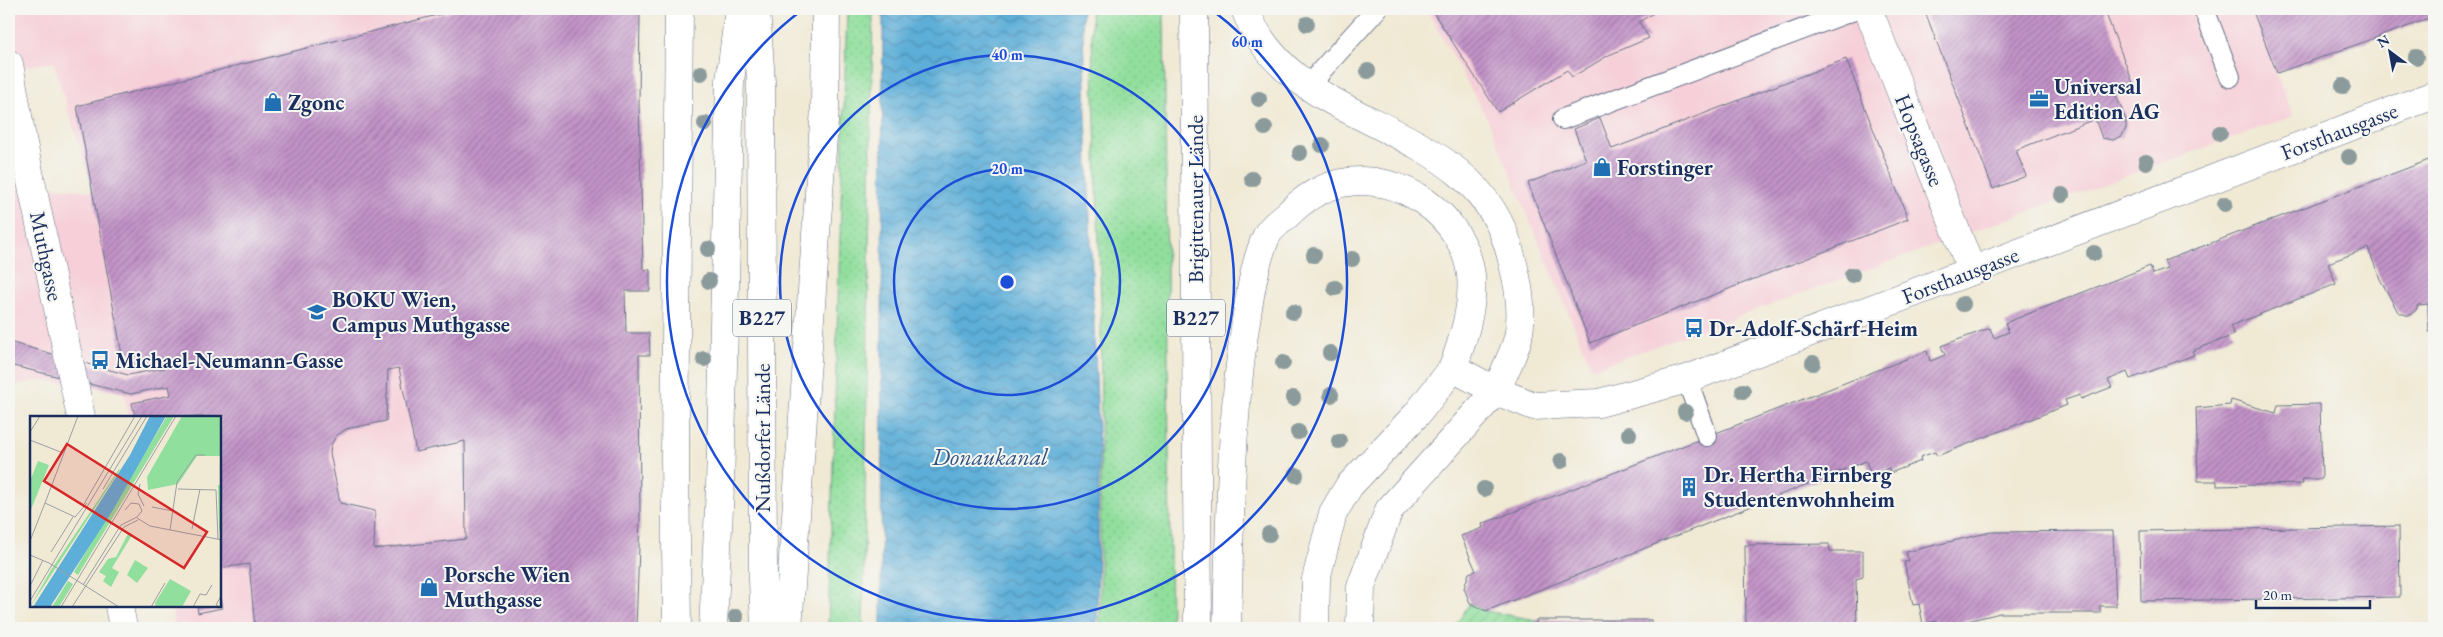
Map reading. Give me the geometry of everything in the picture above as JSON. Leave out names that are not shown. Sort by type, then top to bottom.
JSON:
[{"type":"main road","points":[[677,628],[675,448],[679,9]]},
{"type":"main road","points":[[713,628],[720,488],[730,81],[739,9]]},
{"type":"main road","name":"Nußdorfer Lände","points":[[756,9],[761,82],[763,580],[765,628]]},
{"type":"main road","points":[[788,628],[825,108],[826,9]]},
{"type":"main road","name":"Brigittenauer Lände","points":[[1194,9],[1198,628]]},
{"type":"main road","points":[[1245,9],[1252,27],[1285,69],[1327,98],[1442,159],[1469,180],[1494,209],[1509,244],[1520,288],[1518,338],[1496,391],[1389,510],[1361,587],[1360,628]]},
{"type":"main road","name":"Hopsagasse","points":[[1868,9],[1972,271]]},
{"type":"main road","name":"Muthgasse","points":[[9,64],[15,141],[81,416]]},
{"type":"main road","name":"Forsthausgasse","points":[[1453,368],[1496,391],[1534,406],[1599,403],[1687,380],[2434,95]]},
{"type":"main road","points":[[1227,628],[1236,389],[1250,290],[1266,235],[1299,202],[1328,186],[1344,182],[1374,182],[1400,188],[1422,198],[1447,222],[1464,249],[1471,274],[1471,300],[1453,368],[1417,414],[1349,486],[1333,513],[1316,579],[1315,628]]},
{"type":"main road","points":[[119,607],[123,628]]},
{"type":"lane","points":[[1311,88],[1321,71],[1377,9]]},
{"type":"lane","points":[[1563,119],[1857,9]]},
{"type":"lane","points":[[2204,9],[2230,77]]},
{"type":"lane","points":[[1687,380],[1707,436]]},
{"type":"shaded area","name":"BOKU Wien, Campus Muthgasse","points":[[9,9],[640,9],[639,103],[643,269],[650,270],[650,291],[625,291],[626,333],[649,333],[650,355],[639,356],[640,519],[636,628],[175,628],[171,607],[221,607],[221,416],[129,416],[124,393],[41,380],[9,386],[9,180],[94,192],[53,62],[9,69]]},
{"type":"shaded area","points":[[1426,9],[2252,9],[2293,116],[1592,369],[1488,120]]},
{"type":"green space","points":[[847,9],[873,9],[863,628],[828,628]]},
{"type":"green space","points":[[1091,9],[1164,9],[1171,628],[1100,628],[1101,303]]},
{"type":"green space","points":[[1470,603],[1486,611],[1536,620],[1536,628],[1454,628]]},
{"type":"water","name":"Donaukanal","points":[[883,9],[1082,9],[1099,455],[1097,628],[881,628]]},
{"type":"building","name":"BOKU Wien, Campus Muthgasse","points":[[461,9],[640,9],[639,103],[643,269],[650,270],[650,291],[625,291],[626,333],[649,333],[650,355],[639,355],[640,519],[636,628],[255,628],[249,564],[221,568],[221,416],[135,416],[132,403],[171,395],[169,386],[131,394],[9,365],[9,342],[128,375],[165,368],[163,358],[124,366],[77,106]],"holes":[[[399,368],[416,452],[465,441],[466,539],[374,549],[375,511],[340,503],[330,453],[331,445],[336,436],[346,429],[386,421],[388,370]]]},
{"type":"building","points":[[1431,9],[1660,9],[1639,22],[1649,38],[1609,55],[1572,77],[1567,70],[1498,112]]},
{"type":"building","points":[[1924,9],[2082,9],[2084,13],[2095,9],[2104,9],[2135,88],[2116,95],[2126,120],[2126,128],[2122,136],[2113,140],[2102,138],[2095,119],[2016,150],[2026,176],[1993,189]]},
{"type":"building","points":[[2252,9],[2434,9],[2434,17],[2277,73]]},
{"type":"building","points":[[1846,59],[1908,219],[1590,343],[1528,183],[1586,160],[1574,129],[1600,118],[1612,149]]},
{"type":"building","points":[[2434,158],[2434,332],[2429,332],[2428,304],[2418,305],[2416,310],[2409,316],[2398,312],[2380,279],[2368,248],[2328,263],[2336,284],[2230,326],[2234,335],[2192,351],[2194,355],[2130,379],[2127,372],[2108,380],[2112,387],[2081,399],[2080,395],[2065,400],[2067,405],[1937,456],[1935,452],[1920,457],[1921,461],[1890,473],[1889,468],[1871,475],[1866,461],[1486,611],[1470,603],[1464,588],[1469,573],[1476,571],[1461,536],[1483,528],[1482,524],[1927,351],[1930,361],[1938,358],[1945,355],[1941,346],[1990,328],[1994,338],[2009,332],[2005,323],[2150,266],[2153,274],[2168,269],[2164,261]]},
{"type":"building","points":[[2231,400],[2276,413],[2278,405],[2320,404],[2322,479],[2302,479],[2303,484],[2217,486],[2217,481],[2198,481],[2196,408],[2230,405]]},
{"type":"building","points":[[2399,526],[2400,597],[2141,601],[2140,531]]},
{"type":"building","points":[[2113,531],[2116,606],[2100,606],[2100,613],[2000,613],[1939,628],[1937,621],[1923,624],[1919,604],[1913,605],[1904,562],[1909,561],[1906,552],[1991,532]]},
{"type":"building","points":[[1829,544],[1830,551],[1863,551],[1863,577],[1856,579],[1857,628],[1746,628],[1745,545]]},
{"type":"building","points":[[221,604],[222,608],[198,613],[197,607],[221,607]]},
{"type":"building","points":[[1536,620],[1651,620],[1651,628],[1536,628]]},
{"type":"place","name":"Universal Edition AG","points":[[2039,99]]},
{"type":"place","name":"Zgonc","points":[[273,102]]},
{"type":"place","name":"Forstinger","points":[[1602,167]]},
{"type":"place","name":"BOKU Wien, Campus Muthgasse","points":[[317,312]]},
{"type":"place","name":"Dr-Adolf-Schärf-Heim","points":[[1694,328]]},
{"type":"place","name":"Michael-Neumann-Gasse","points":[[100,360]]},
{"type":"place","name":"Dr. Hertha Firnberg Studentenwohnheim","points":[[1689,487]]},
{"type":"place","name":"Porsche Wien Muthgasse","points":[[429,587]]}]
